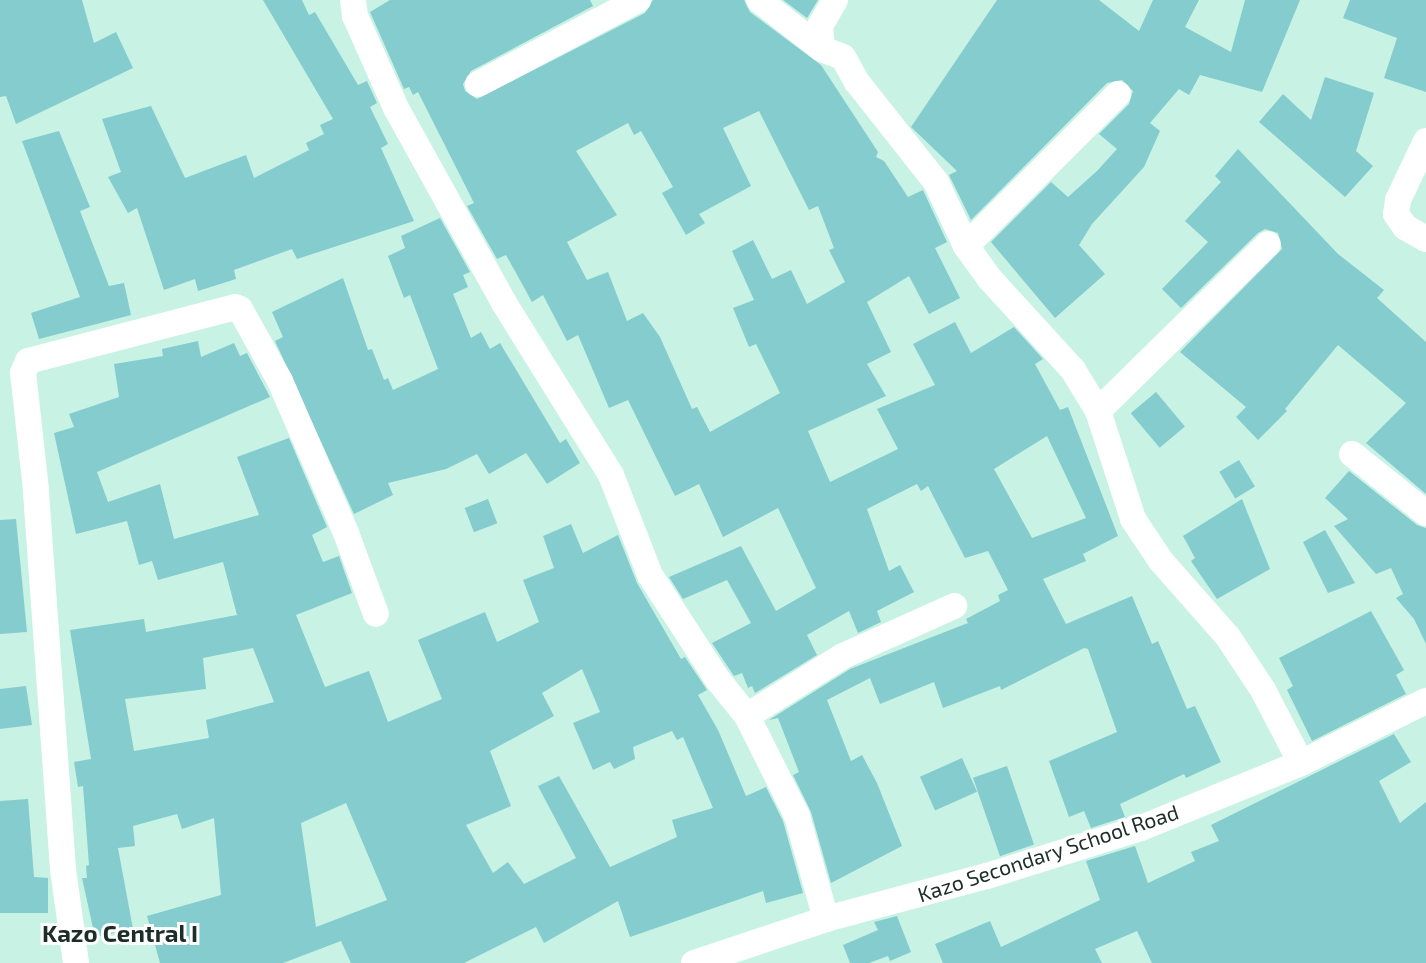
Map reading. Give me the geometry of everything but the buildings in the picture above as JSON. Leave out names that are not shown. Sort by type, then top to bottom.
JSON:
[{"type":"street","points":[[353,0],[355,16],[396,108],[504,303],[611,476],[650,575],[718,680],[747,716],[797,816],[826,919]]},
{"type":"street","points":[[478,84],[638,0]]},
{"type":"street","points":[[759,0],[822,50],[843,57],[857,82],[936,182],[966,246],[989,278],[1073,370],[1098,411],[1133,519],[1161,561],[1228,637],[1263,690],[1301,763]]},
{"type":"street","points":[[822,50],[820,26],[835,0]]},
{"type":"street","points":[[966,246],[1118,94]]},
{"type":"street","points":[[1426,141],[1398,200],[1396,214],[1405,226],[1426,239]]},
{"type":"street","points":[[1098,411],[1268,244]]},
{"type":"street","points":[[76,963],[63,869],[36,489],[23,373],[28,361],[235,307],[240,309],[280,381],[346,532],[376,614]]},
{"type":"street","points":[[1352,454],[1426,513]]},
{"type":"street","points":[[747,716],[843,657],[954,606]]},
{"type":"street","name":"Kazo Secondary School Road","points":[[694,963],[826,919],[987,876],[1141,828],[1301,763],[1426,701]]},
{"type":"district","name":"Kazo Central I","points":[[120,933]]}]
